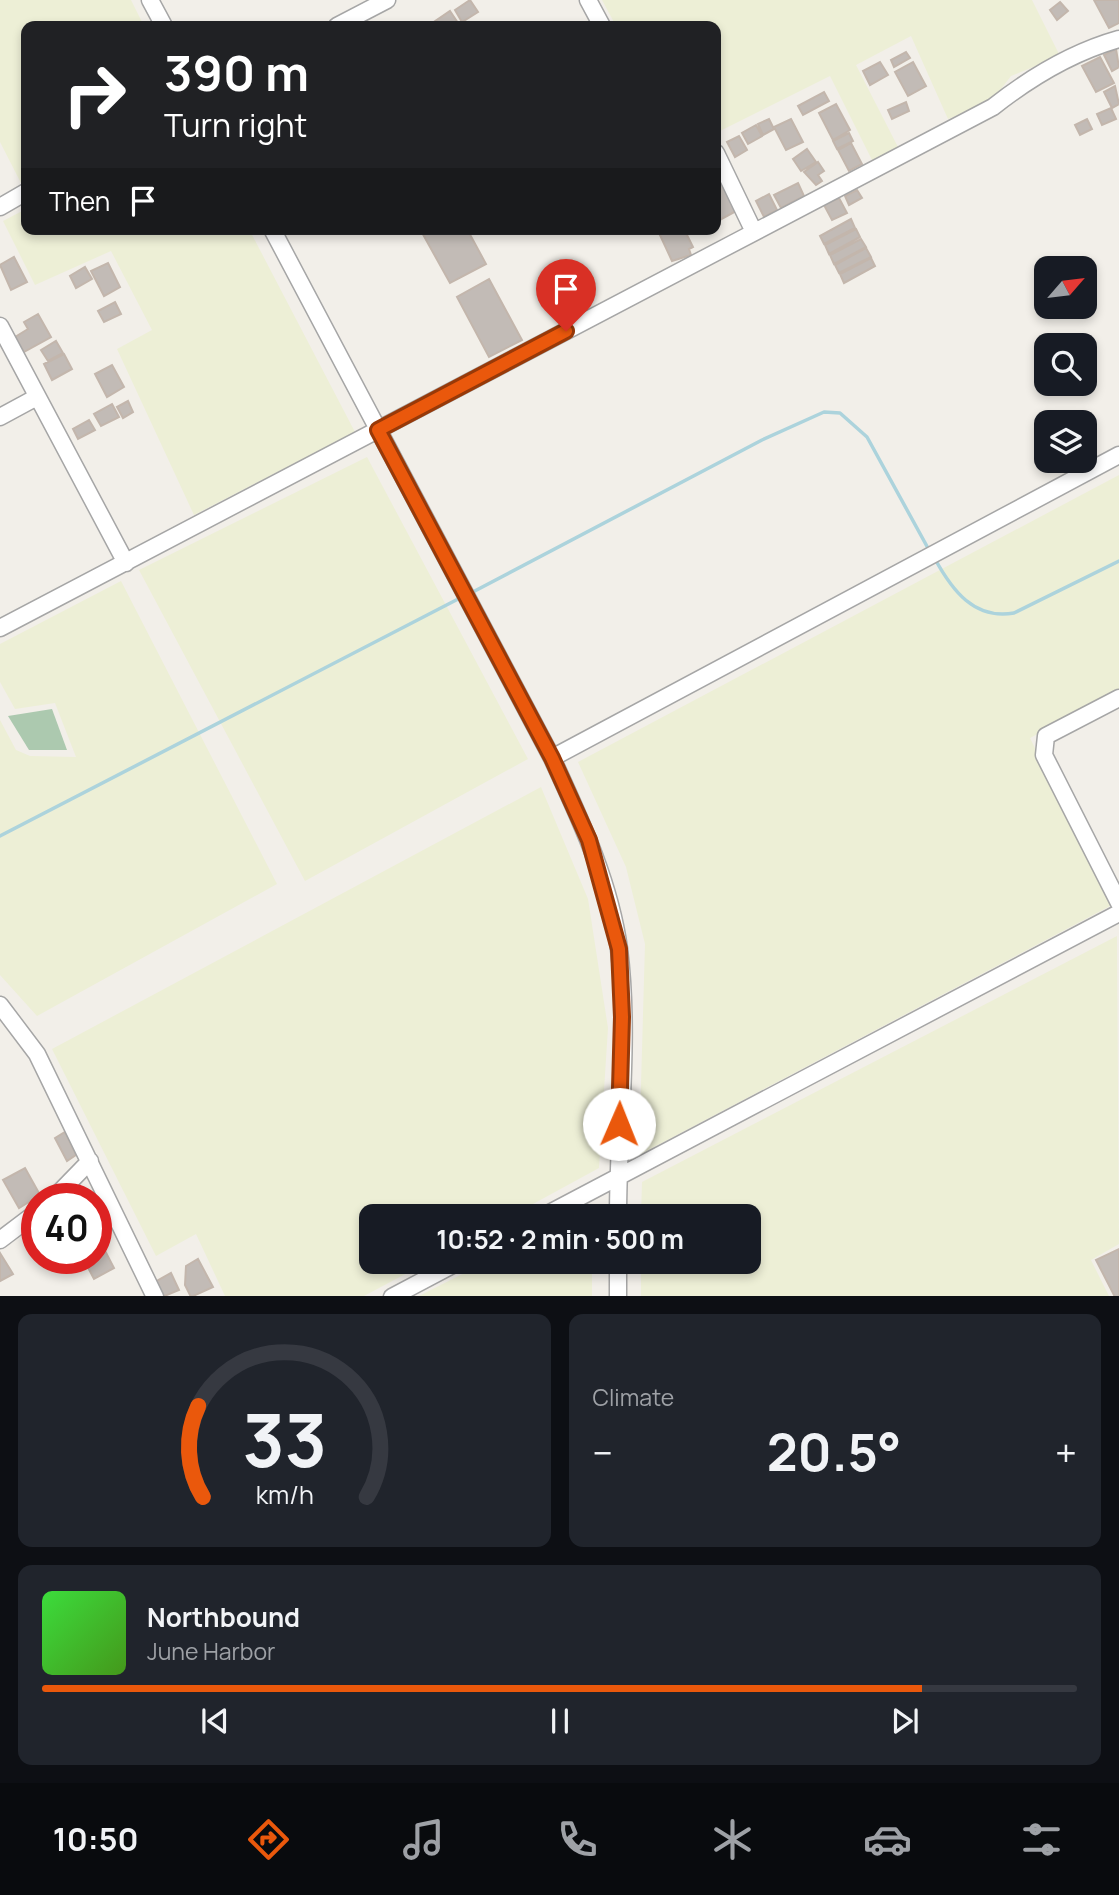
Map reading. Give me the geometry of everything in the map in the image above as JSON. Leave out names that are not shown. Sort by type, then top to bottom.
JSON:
[{"type":"street","points":[[150,0],[161,21]]},
{"type":"street","points":[[347,21],[387,0]]},
{"type":"street","points":[[588,0],[599,21]]},
{"type":"street","points":[[0,628],[993,107],[1020,86],[1071,57],[1119,39]]},
{"type":"street","points":[[721,163],[754,232]]},
{"type":"street","points":[[0,206],[21,195]]},
{"type":"street","points":[[275,235],[552,758],[589,840],[619,949],[622,1017],[618,1204]]},
{"type":"street","points":[[0,326],[126,563]]},
{"type":"street","points":[[0,417],[37,397]]},
{"type":"street","points":[[552,758],[1119,455]]},
{"type":"street","points":[[1119,698],[1045,736],[1044,755],[1119,903]]},
{"type":"street","points":[[567,1204],[1119,913]]},
{"type":"street","points":[[0,1005],[37,1054],[155,1296]]},
{"type":"street","points":[[69,1183],[90,1161]]},
{"type":"street","points":[[0,1240],[21,1224]]},
{"type":"street","points":[[394,1296],[435,1274]]},
{"type":"street","points":[[618,1274],[618,1296]]},
{"type":"green space","points":[[0,0],[131,0],[142,21],[21,21],[21,183],[0,142]]},
{"type":"green space","points":[[602,0],[1032,0],[1060,56],[1011,76],[991,102],[948,119],[911,36],[856,65],[899,149],[872,160],[830,76],[721,130],[721,21],[613,21]]},
{"type":"green space","points":[[21,212],[21,235],[252,235],[355,432],[194,515],[117,349],[152,330],[111,251],[35,285],[3,221]]},
{"type":"green space","points":[[367,457],[528,759],[305,881],[139,570]]},
{"type":"green space","points":[[1119,475],[1119,691],[1030,738],[1112,905],[639,1155],[645,944],[626,867],[578,762]]},
{"type":"green space","points":[[121,581],[277,884],[37,1016],[0,975],[0,720],[16,750],[30,756],[76,757],[55,703],[15,709],[0,682],[0,644]]},
{"type":"green space","points":[[52,709],[67,750],[29,750],[8,716]]},
{"type":"green space","points":[[541,787],[588,899],[608,1028],[599,1168],[533,1204],[359,1204],[359,1274],[405,1274],[364,1296],[225,1296],[196,1234],[156,1256],[52,1049]]},
{"type":"green space","points":[[1117,936],[1119,1244],[1091,1260],[1109,1296],[641,1296],[641,1274],[761,1274],[761,1204],[641,1204],[642,1182]]},
{"type":"green space","points":[[462,1274],[592,1274],[592,1296],[419,1296]]},
{"type":"building","points":[[470,0],[478,12],[461,21],[455,10]]},
{"type":"building","points":[[1094,0],[1119,0],[1119,23],[1109,28]]},
{"type":"building","points":[[1060,2],[1068,11],[1057,20],[1050,10]]},
{"type":"building","points":[[450,11],[457,21],[435,21]]},
{"type":"building","points":[[1116,49],[1119,67],[1112,71],[1104,55]]},
{"type":"building","points":[[906,52],[910,58],[894,67],[891,60]]},
{"type":"building","points":[[1100,57],[1114,83],[1096,92],[1082,66]]},
{"type":"building","points":[[880,62],[888,75],[870,85],[863,71]]},
{"type":"building","points":[[913,62],[926,86],[908,96],[895,72]]},
{"type":"building","points":[[1115,86],[1119,104],[1112,108],[1104,92]]},
{"type":"building","points":[[824,92],[829,101],[803,115],[798,106]]},
{"type":"building","points":[[906,102],[909,111],[892,119],[888,110]]},
{"type":"building","points":[[836,104],[850,130],[833,140],[819,113]]},
{"type":"building","points":[[1111,108],[1116,119],[1102,125],[1097,114]]},
{"type":"building","points":[[769,119],[774,129],[763,135],[758,124]]},
{"type":"building","points":[[791,119],[803,142],[786,150],[774,127]]},
{"type":"building","points":[[1087,119],[1092,129],[1080,135],[1075,125]]},
{"type":"building","points":[[756,125],[762,136],[748,144],[742,133]]},
{"type":"building","points":[[849,133],[853,141],[837,149],[833,141]]},
{"type":"building","points":[[739,136],[747,150],[735,157],[727,142]]},
{"type":"building","points":[[851,143],[862,164],[849,171],[838,150]]},
{"type":"building","points":[[807,149],[816,162],[801,171],[793,159]]},
{"type":"building","points":[[818,162],[824,171],[818,175],[822,181],[816,185],[804,172]]},
{"type":"building","points":[[721,177],[738,210],[721,219]]},
{"type":"building","points":[[798,183],[804,196],[781,208],[774,195]]},
{"type":"building","points":[[857,190],[862,198],[849,205],[845,196]]},
{"type":"building","points":[[769,194],[777,210],[764,217],[756,201]]},
{"type":"building","points":[[839,198],[847,213],[832,220],[824,205]]},
{"type":"building","points":[[851,219],[855,228],[824,244],[820,236]]},
{"type":"building","points":[[856,229],[860,237],[829,254],[825,245]]},
{"type":"building","points":[[423,235],[470,235],[486,264],[450,283]]},
{"type":"building","points":[[660,235],[687,235],[693,247],[689,249],[691,255],[672,261]]},
{"type":"building","points":[[861,239],[866,247],[834,264],[830,255]]},
{"type":"building","points":[[866,248],[871,257],[839,273],[835,265]]},
{"type":"building","points":[[14,257],[27,282],[11,290],[0,265]]},
{"type":"building","points":[[871,258],[875,266],[844,283],[840,274]]},
{"type":"building","points":[[108,263],[120,287],[104,296],[91,271]]},
{"type":"building","points":[[85,267],[92,279],[76,288],[70,276]]},
{"type":"building","points":[[489,279],[522,340],[489,357],[457,297]]},
{"type":"building","points":[[115,302],[121,314],[104,322],[98,311]]},
{"type":"building","points":[[38,314],[51,337],[24,352],[15,337],[28,329],[24,322]]},
{"type":"building","points":[[56,341],[63,353],[48,361],[41,350]]},
{"type":"building","points":[[64,354],[72,369],[52,380],[44,364]]},
{"type":"building","points":[[112,365],[124,387],[107,397],[95,374]]},
{"type":"building","points":[[128,401],[133,412],[123,418],[117,407]]},
{"type":"building","points":[[112,404],[119,417],[101,426],[94,414]]},
{"type":"building","points":[[89,420],[95,430],[78,439],[73,429]]},
{"type":"building","points":[[65,1132],[76,1155],[67,1161],[55,1138]]},
{"type":"building","points":[[25,1168],[33,1183],[21,1183],[21,1207],[19,1208],[3,1180]]},
{"type":"building","points":[[1119,1249],[1119,1296],[1114,1296],[1096,1260]]},
{"type":"building","points":[[0,1253],[13,1274],[0,1281]]},
{"type":"building","points":[[198,1259],[213,1287],[190,1296],[185,1285],[186,1266]]},
{"type":"building","points":[[171,1273],[179,1290],[162,1296],[155,1282]]},
{"type":"waterway","points":[[469,594],[762,440],[824,412],[840,413],[867,437],[929,550]]},
{"type":"waterway","points":[[935,559],[949,582],[966,600],[987,612],[1000,614],[1014,613],[1119,561]]},
{"type":"waterway","points":[[0,836],[462,597]]},
{"type":"route","points":[[566,331],[378,430],[552,758],[589,840],[607,896],[619,949],[622,1017],[619,1124]]}]
